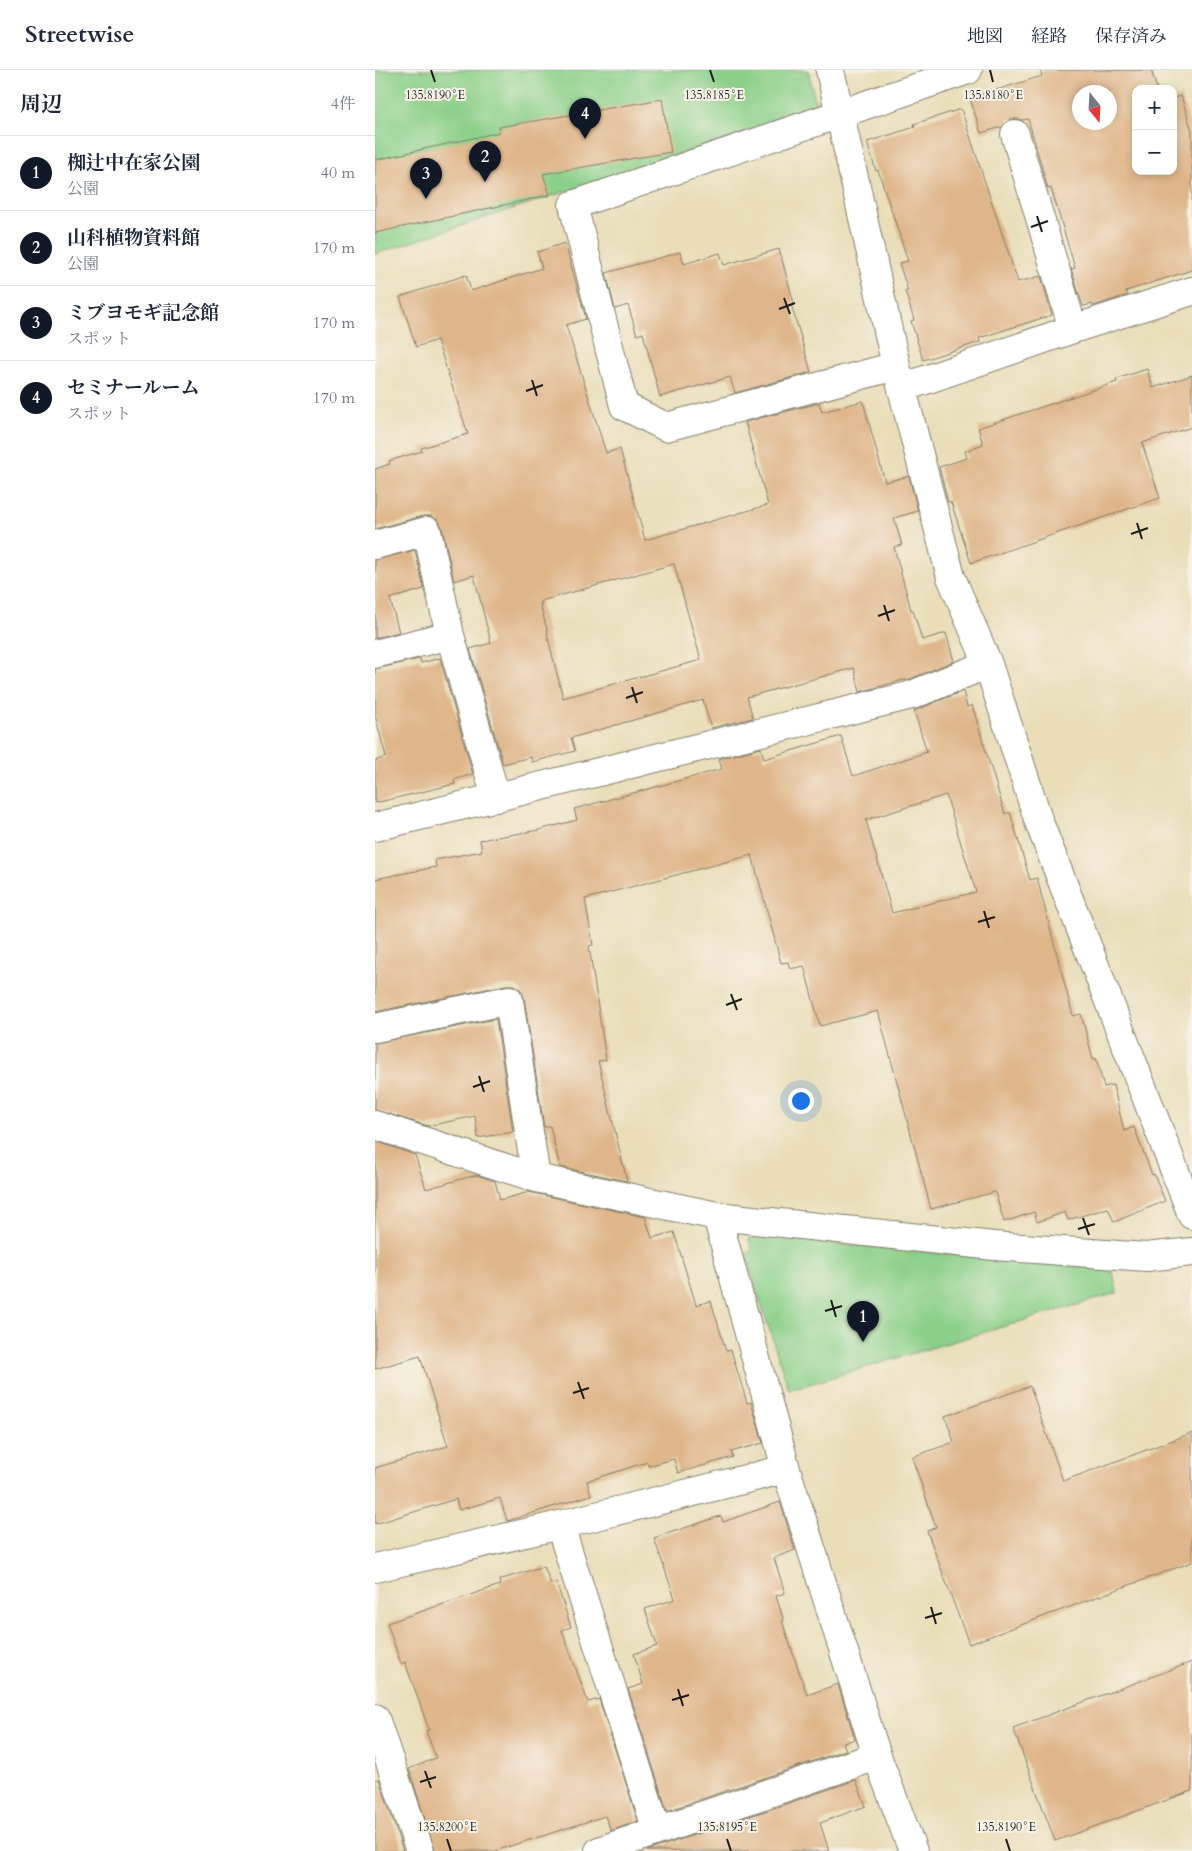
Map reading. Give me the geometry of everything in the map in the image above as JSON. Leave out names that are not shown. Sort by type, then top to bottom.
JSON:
[{"type":"street","points":[[830,70],[899,377],[951,577],[988,664],[1039,822],[1192,1215]]},
{"type":"street","points":[[968,70],[573,205],[623,406],[665,427],[899,377],[1073,329],[1192,292]]},
{"type":"street","points":[[1015,134],[1073,329]]},
{"type":"street","points":[[375,545],[427,531],[450,635],[496,798]]},
{"type":"street","points":[[375,654],[450,635]]},
{"type":"street","points":[[375,827],[912,695],[988,664]]},
{"type":"street","points":[[375,1028],[509,1000],[536,1178]]},
{"type":"street","points":[[375,1125],[536,1178],[717,1216],[994,1246],[1146,1257],[1192,1252]]},
{"type":"street","points":[[717,1216],[786,1469],[877,1756],[913,1851]]},
{"type":"street","points":[[375,1568],[560,1525],[786,1469]]},
{"type":"street","points":[[560,1525],[657,1832]]},
{"type":"street","points":[[375,1718],[420,1851]]},
{"type":"street","points":[[599,1851],[877,1756]]},
{"type":"green space","points":[[375,70],[808,70],[817,109],[375,254]]},
{"type":"green space","points":[[758,1236],[1086,1267],[1113,1272],[1117,1293],[789,1390],[745,1254],[752,1251],[749,1239]]},
{"type":"building","points":[[1040,70],[1151,70],[1156,85],[1132,85],[1132,175],[1177,175],[1177,97],[1181,96],[1192,131],[1192,270],[1126,291],[1128,295],[1093,306],[1092,304],[1083,306],[1071,269],[1075,268],[1051,188],[1048,189],[1028,119],[1010,119],[1002,127],[981,133],[970,98],[1042,76]]},
{"type":"building","points":[[662,99],[671,152],[543,174],[550,195],[375,233],[375,160],[500,132],[499,127]]},
{"type":"building","points":[[961,109],[1018,282],[1041,276],[1052,315],[979,338],[980,342],[923,360],[911,321],[914,320],[905,291],[908,291],[899,263],[908,261],[867,142],[915,127],[914,124]]},
{"type":"building","points":[[565,243],[586,319],[566,325],[606,453],[620,449],[645,540],[768,505],[745,422],[819,403],[822,412],[863,401],[885,482],[909,476],[918,511],[894,518],[902,545],[894,547],[911,610],[913,610],[922,640],[946,633],[954,661],[907,680],[860,692],[854,668],[747,697],[753,718],[711,728],[703,700],[571,738],[575,751],[532,762],[531,757],[503,764],[470,649],[491,643],[474,575],[454,581],[442,528],[439,521],[432,516],[423,516],[375,529],[375,469],[390,464],[389,461],[422,451],[421,448],[468,434],[437,340],[416,347],[400,297],[466,275],[471,291],[542,268],[537,252]],"holes":[[[674,564],[701,660],[563,698],[540,604],[542,604],[541,601]]]},
{"type":"building","points":[[779,249],[794,303],[791,304],[811,372],[735,393],[730,377],[660,397],[643,333],[637,335],[628,305],[615,309],[606,273],[680,252],[684,264],[720,253],[724,265]]},
{"type":"building","points":[[1147,369],[1153,388],[1192,375],[1192,427],[1142,443],[1160,498],[971,563],[951,502],[948,502],[939,467],[967,458],[965,451],[983,444],[978,428],[1117,382],[1116,379]]},
{"type":"building","points":[[415,550],[424,589],[390,599],[399,632],[375,638],[375,560]]},
{"type":"building","points":[[440,658],[473,774],[454,780],[455,784],[375,803],[375,761],[386,757],[375,715],[375,669],[420,659],[421,663]]},
{"type":"building","points":[[963,691],[967,707],[972,705],[1005,814],[1010,812],[1030,880],[1037,878],[1073,1016],[1081,1014],[1093,1059],[1096,1058],[1104,1087],[1113,1085],[1124,1131],[1134,1127],[1152,1175],[1154,1174],[1165,1201],[1114,1222],[1108,1208],[1068,1220],[1065,1212],[1037,1222],[1034,1212],[1004,1222],[995,1192],[931,1209],[878,1011],[820,1026],[804,966],[790,969],[788,962],[781,963],[752,855],[585,899],[593,945],[589,946],[606,1060],[598,1061],[627,1181],[560,1167],[550,1126],[544,1127],[524,998],[521,990],[515,985],[506,985],[375,1012],[375,879],[436,867],[435,860],[482,851],[480,840],[539,830],[577,820],[574,809],[722,769],[719,759],[761,748],[764,759],[841,736],[853,776],[927,752],[914,711]],"holes":[[[946,795],[976,892],[892,913],[866,820]]]},
{"type":"building","points":[[496,1019],[513,1132],[478,1138],[475,1116],[428,1126],[375,1110],[375,1043]]},
{"type":"building","points":[[375,1141],[415,1155],[426,1189],[476,1175],[495,1181],[500,1200],[529,1192],[645,1217],[652,1238],[674,1232],[696,1305],[711,1301],[726,1351],[731,1350],[747,1403],[751,1402],[763,1443],[731,1452],[733,1457],[678,1473],[674,1459],[648,1466],[647,1462],[587,1481],[591,1495],[507,1521],[500,1498],[459,1510],[456,1499],[375,1524],[375,1468],[448,1446],[420,1356],[375,1369]]},
{"type":"building","points":[[1030,1386],[1063,1481],[1192,1433],[1192,1562],[969,1644],[927,1531],[936,1527],[912,1457],[954,1442],[945,1416]]},
{"type":"building","points":[[780,1502],[795,1550],[774,1558],[785,1593],[776,1596],[784,1621],[782,1621],[807,1695],[838,1684],[855,1739],[843,1743],[846,1750],[667,1811],[628,1689],[643,1684],[634,1654],[657,1646],[645,1609],[675,1599],[654,1538],[721,1516],[723,1522]]},
{"type":"building","points":[[544,1566],[551,1584],[556,1582],[571,1627],[562,1630],[588,1702],[599,1699],[638,1821],[611,1831],[605,1816],[495,1851],[435,1851],[409,1769],[436,1758],[426,1731],[429,1730],[405,1662],[401,1664],[387,1623],[500,1585],[499,1580]]},
{"type":"building","points":[[1192,1662],[1192,1791],[1055,1841],[1013,1728]]},
{"type":"building","points":[[379,1779],[403,1851],[375,1851],[375,1780]]},
{"type":"building","points":[[856,1780],[866,1806],[820,1823],[829,1851],[647,1851]]},
{"type":"place","name":"セミナールーム","points":[[585,139]]},
{"type":"place","name":"山科植物資料館","points":[[485,182]]},
{"type":"place","name":"ミブヨモギ記念館","points":[[426,199]]},
{"type":"place","name":"椥辻中在家公園","points":[[863,1342]]}]
